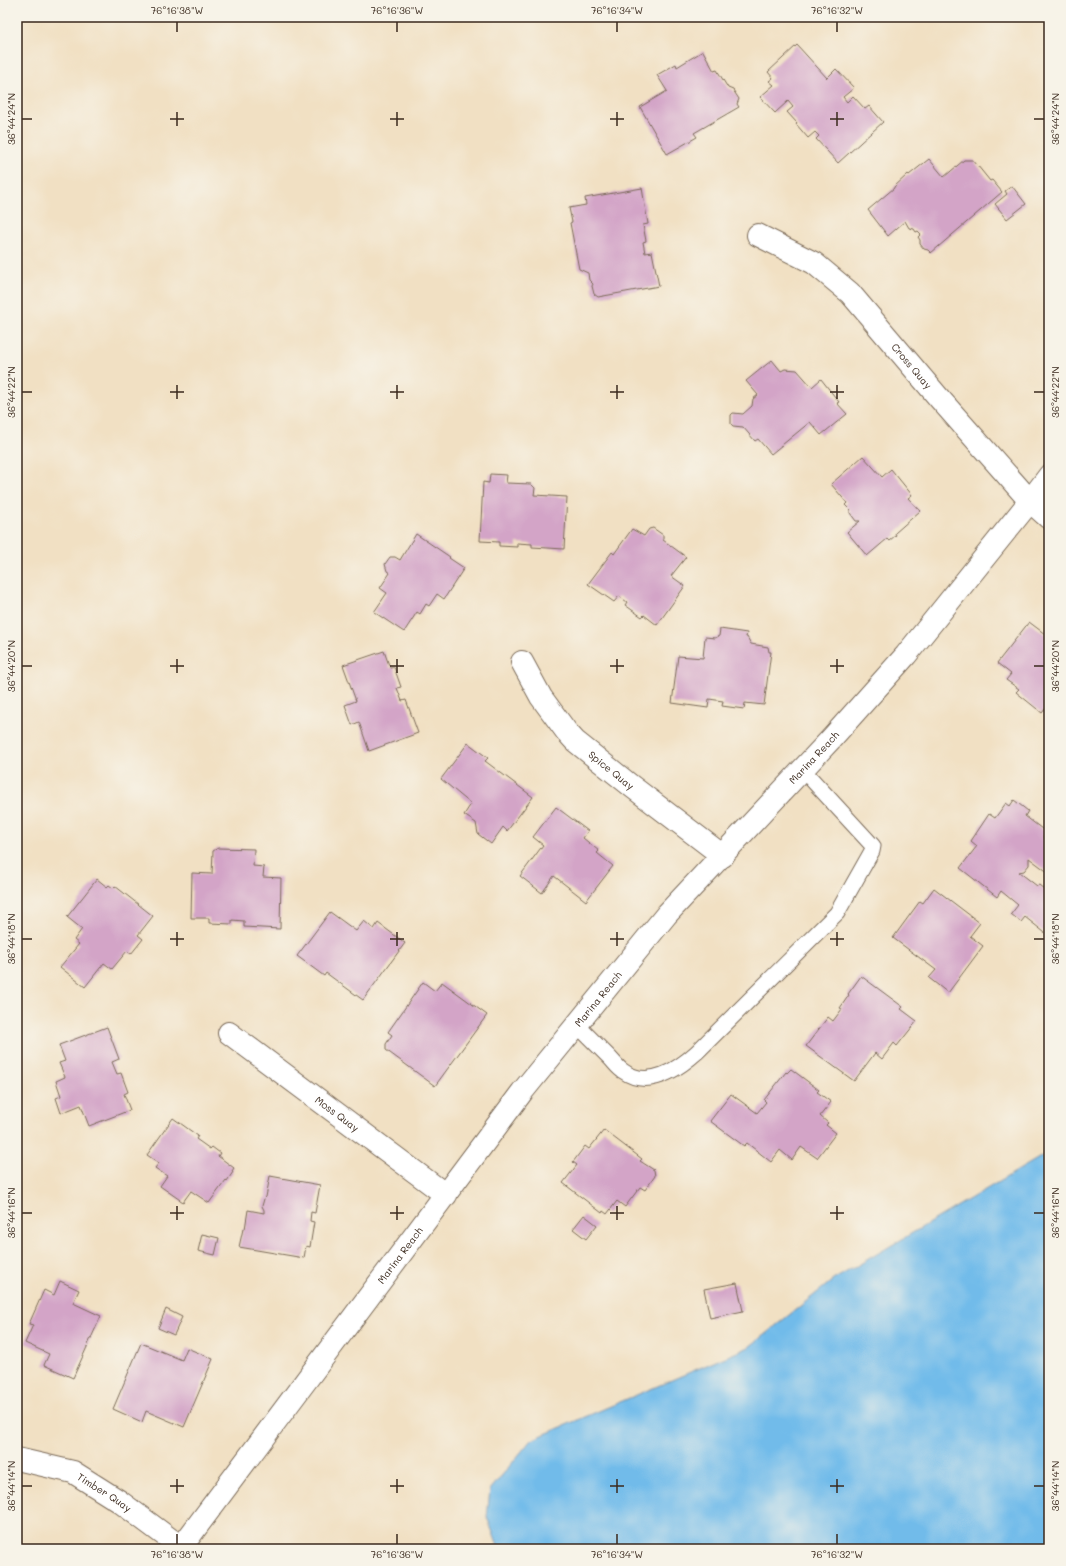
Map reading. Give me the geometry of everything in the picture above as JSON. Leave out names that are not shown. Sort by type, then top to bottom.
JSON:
[{"type":"street","name":"Cross Quay","points":[[758,235],[814,263],[850,293],[939,398],[1030,501],[1049,518]]},
{"type":"street","name":"Marina Reach","points":[[181,1548],[522,1092],[667,914],[803,770],[906,655],[1049,476]]},
{"type":"street","name":"Spice Quay","points":[[522,662],[541,697],[575,741],[723,856]]},
{"type":"street","name":"Moss Quay","points":[[229,1033],[446,1195]]},
{"type":"street","name":"Timber Quay","points":[[17,1459],[73,1472],[119,1501],[181,1548]]},
{"type":"lane","points":[[577,1025],[623,1072],[637,1077],[654,1079],[682,1066],[837,912],[872,852],[872,846],[803,770]]},
{"type":"water","points":[[1049,1152],[1049,1549],[499,1549],[487,1517],[490,1490],[531,1440],[749,1347],[833,1280]]},
{"type":"building","points":[[797,45],[827,78],[836,69],[854,88],[843,97],[847,102],[853,96],[865,109],[869,106],[883,122],[838,163],[816,139],[819,136],[815,132],[808,138],[796,124],[797,123],[787,112],[793,107],[788,101],[775,113],[760,97],[774,85],[769,81],[773,78],[768,72]]},
{"type":"building","points":[[703,51],[714,71],[717,70],[728,88],[733,90],[739,99],[737,104],[739,107],[694,133],[697,137],[667,154],[640,107],[667,91],[657,75],[676,64],[677,67]]},
{"type":"building","points":[[929,159],[944,177],[964,160],[973,160],[990,181],[992,180],[1002,192],[931,253],[924,249],[920,244],[918,237],[921,234],[918,231],[916,232],[914,229],[909,228],[905,221],[888,236],[868,210],[908,174],[909,175]]},
{"type":"building","points":[[1012,186],[1026,204],[1007,219],[995,204],[1007,194],[1005,191]]},
{"type":"building","points":[[642,188],[648,224],[643,225],[646,241],[643,242],[645,253],[652,252],[659,286],[598,297],[594,294],[593,284],[589,280],[588,273],[579,269],[570,223],[572,222],[569,208],[586,205],[585,198]]},
{"type":"building","points":[[772,360],[781,371],[785,369],[797,370],[812,387],[821,379],[839,402],[837,403],[847,414],[821,435],[810,422],[771,454],[758,439],[755,441],[743,427],[733,426],[731,424],[731,415],[733,413],[743,414],[752,406],[753,399],[758,395],[746,381]]},
{"type":"building","points":[[863,456],[882,477],[891,469],[912,495],[908,498],[920,511],[895,533],[896,535],[889,541],[887,539],[867,556],[847,532],[860,521],[856,521],[850,513],[850,510],[845,505],[847,503],[831,484]]},
{"type":"building","points":[[490,474],[507,475],[506,483],[531,484],[535,488],[534,495],[567,497],[564,549],[532,547],[532,544],[517,543],[517,547],[499,546],[499,542],[480,541],[483,482],[489,483]]},
{"type":"building","points":[[653,528],[663,535],[663,540],[686,557],[671,576],[685,586],[657,625],[644,615],[642,617],[625,605],[627,602],[619,596],[614,602],[588,584],[612,552],[614,554],[632,529],[644,536],[649,529]]},
{"type":"building","points":[[416,534],[464,568],[444,599],[437,594],[429,606],[426,604],[420,614],[417,612],[404,632],[374,612],[387,593],[380,588],[390,573],[387,571],[385,564],[390,557],[395,557],[400,560]]},
{"type":"building","points":[[1029,622],[1049,637],[1049,704],[1042,713],[1016,692],[1019,689],[1006,680],[1011,674],[997,663]]},
{"type":"building","points":[[720,629],[747,633],[746,637],[751,644],[768,647],[769,652],[771,652],[764,705],[745,703],[744,709],[722,706],[723,701],[709,699],[708,708],[672,703],[678,656],[703,658],[705,637],[715,638],[719,636]]},
{"type":"building","points":[[384,651],[390,668],[394,667],[401,687],[397,688],[402,701],[406,700],[418,733],[369,751],[359,722],[352,725],[345,705],[356,701],[343,665]]},
{"type":"building","points":[[468,743],[488,758],[485,761],[533,797],[507,831],[503,827],[491,844],[478,834],[476,823],[464,815],[471,804],[441,779]]},
{"type":"building","points":[[1014,800],[1028,811],[1025,816],[1046,832],[1043,837],[1049,842],[1049,873],[1029,858],[1029,865],[1024,871],[1019,872],[1049,893],[1049,936],[1025,917],[1021,922],[1011,914],[1018,905],[1001,891],[997,897],[960,868],[977,846],[971,841],[989,814],[995,818],[1006,803],[1010,806]]},
{"type":"building","points":[[556,807],[588,831],[583,838],[599,851],[597,853],[613,866],[586,901],[554,876],[542,893],[520,876],[543,845],[533,837]]},
{"type":"building","points":[[218,848],[254,849],[253,866],[264,867],[263,877],[281,878],[280,929],[244,927],[244,921],[232,920],[232,924],[209,923],[209,918],[191,918],[192,873],[212,874],[213,851]]},
{"type":"building","points":[[97,879],[107,887],[109,885],[113,888],[115,886],[153,916],[138,935],[143,939],[131,954],[127,951],[112,969],[104,963],[85,987],[60,967],[79,944],[74,940],[82,929],[67,917]]},
{"type":"building","points":[[934,888],[980,923],[970,936],[983,946],[948,993],[929,978],[936,970],[893,938],[920,901],[923,903]]},
{"type":"building","points":[[330,912],[356,931],[364,921],[374,929],[378,923],[405,943],[363,1000],[326,973],[324,976],[297,956]]},
{"type":"building","points":[[861,976],[903,1007],[901,1009],[917,1021],[897,1046],[894,1043],[882,1059],[875,1053],[854,1081],[806,1046],[828,1017],[833,1021],[842,1009],[840,1008],[849,995],[848,994]]},
{"type":"building","points":[[423,982],[435,991],[442,982],[487,1015],[435,1086],[386,1050],[386,1044],[392,1035],[388,1032]]},
{"type":"building","points":[[107,1027],[119,1059],[112,1062],[117,1074],[121,1073],[128,1092],[124,1094],[130,1110],[89,1126],[81,1105],[61,1113],[56,1098],[61,1096],[56,1081],[65,1077],[59,1063],[65,1061],[59,1045]]},
{"type":"building","points":[[791,1069],[819,1090],[817,1092],[831,1102],[820,1116],[828,1123],[826,1125],[836,1133],[817,1158],[801,1147],[792,1160],[780,1150],[771,1162],[747,1143],[744,1146],[710,1121],[731,1094],[757,1113],[766,1102],[764,1100],[786,1072],[787,1073]]},
{"type":"building","points":[[173,1118],[198,1136],[196,1139],[210,1149],[212,1147],[220,1153],[218,1156],[234,1168],[227,1181],[226,1180],[209,1203],[191,1191],[183,1202],[160,1186],[167,1176],[155,1168],[159,1163],[147,1155]]},
{"type":"building","points":[[604,1130],[642,1159],[640,1161],[654,1170],[655,1176],[645,1190],[640,1187],[625,1207],[617,1201],[607,1214],[603,1211],[602,1213],[563,1183],[577,1165],[573,1162],[585,1146],[589,1149]]},
{"type":"building","points":[[270,1176],[320,1185],[315,1213],[311,1212],[310,1221],[314,1222],[310,1247],[306,1246],[304,1258],[239,1247],[243,1229],[245,1229],[248,1210],[264,1213],[262,1206],[266,1197]]},
{"type":"building","points":[[584,1215],[597,1225],[586,1239],[573,1229]]},
{"type":"building","points":[[202,1234],[219,1238],[215,1255],[198,1251]]},
{"type":"building","points":[[60,1281],[79,1290],[73,1303],[101,1316],[73,1378],[44,1365],[49,1354],[25,1343],[33,1325],[29,1324],[44,1290],[54,1295]]},
{"type":"building","points":[[737,1283],[743,1311],[710,1318],[704,1289]]},
{"type":"building","points":[[166,1309],[182,1317],[174,1335],[158,1328]]},
{"type":"building","points":[[141,1343],[182,1360],[187,1348],[213,1359],[184,1427],[146,1411],[142,1422],[113,1409]]}]
